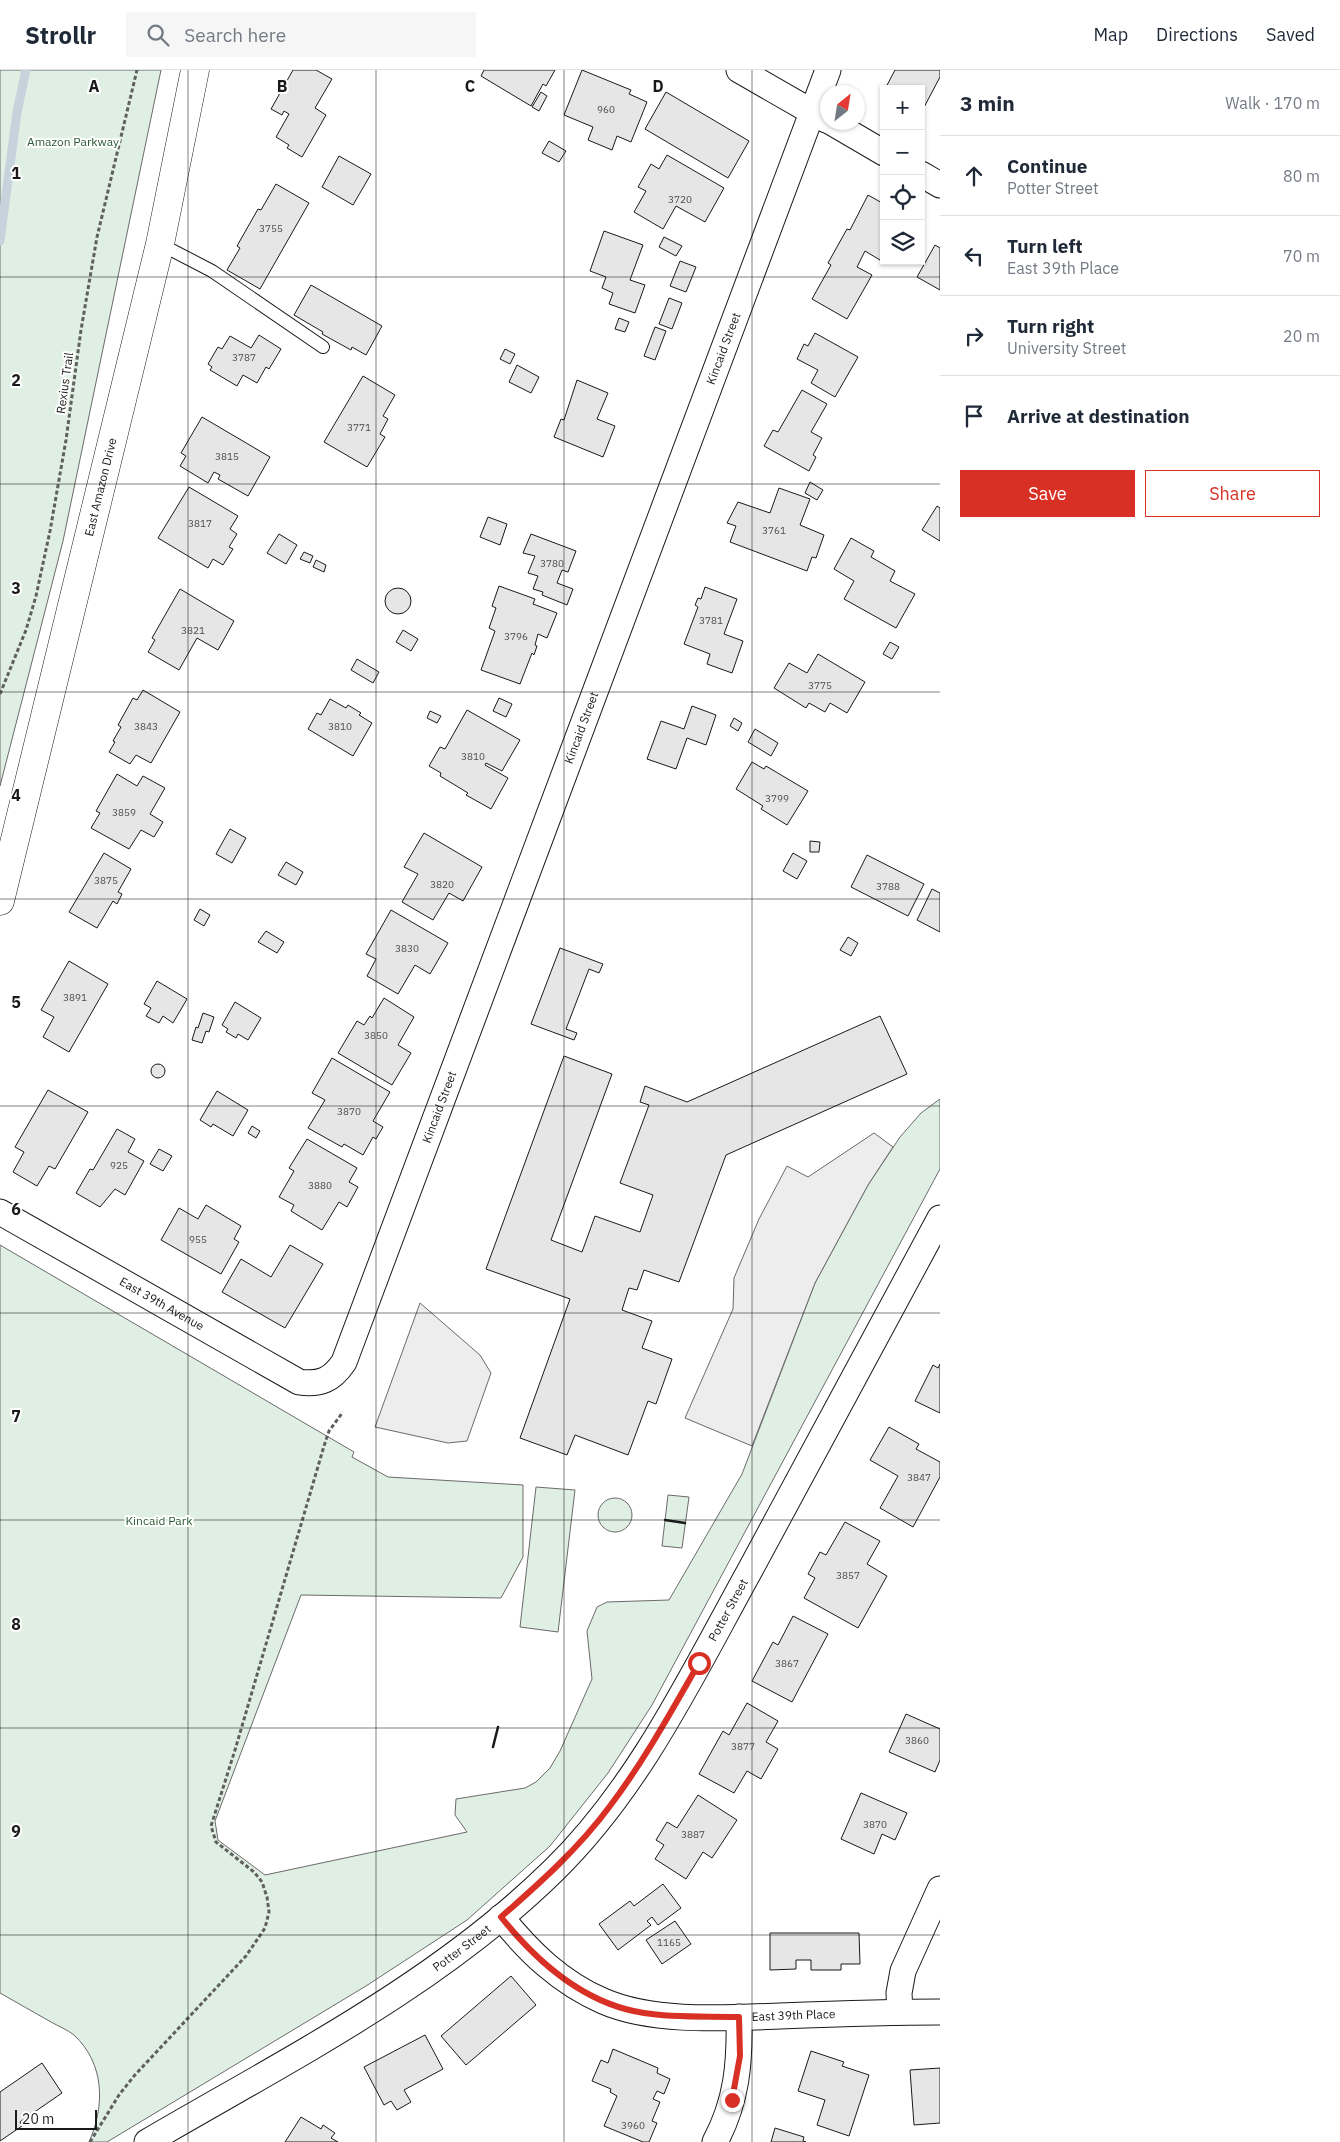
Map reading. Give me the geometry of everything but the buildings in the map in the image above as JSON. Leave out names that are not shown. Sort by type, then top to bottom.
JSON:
[{"type":"street","name":"East Amazon Drive","points":[[0,901],[160,244],[195,70]]},
{"type":"street","points":[[740,70],[820,116]]},
{"type":"street","name":"Kincaid Street","points":[[827,85],[828,70]]},
{"type":"street","name":"Kincaid Street","points":[[326,1380],[336,1374],[344,1362],[820,128]]},
{"type":"street","points":[[845,130],[880,151]]},
{"type":"street","points":[[923,175],[940,185]]},
{"type":"street","name":"East 39th Avenue","points":[[0,1212],[299,1382],[313,1384],[326,1380]]},
{"type":"street","name":"Potter Street","points":[[147,2142],[368,2013],[441,1964],[501,1917],[554,1870],[610,1806],[655,1739],[699,1663],[940,1218]]},
{"type":"street","points":[[900,2012],[899,1993],[903,1971],[940,1889]]},
{"type":"street","name":"East 39th Place","points":[[501,1917],[521,1941],[565,1980],[603,2001],[623,2008],[660,2015],[739,2017],[940,2012]]},
{"type":"street","points":[[715,2142],[725,2120],[737,2079],[740,2056],[739,2017]]},
{"type":"lane","points":[[160,244],[212,271],[322,347]]},
{"type":"path","name":"Rexius Trail","points":[[0,694],[26,630],[40,578],[66,440],[81,330],[98,236],[137,70]]},
{"type":"path","points":[[90,2142],[119,2095],[134,2076],[246,1956],[265,1928],[269,1912],[262,1882],[254,1872],[216,1842],[211,1826],[324,1446],[329,1431],[343,1412]]},
{"type":"green space","name":"Amazon Parkway","points":[[0,70],[161,70],[63,541],[0,786]]},
{"type":"green space","name":"Kincaid Park","points":[[940,1099],[940,1169],[652,1705],[608,1773],[550,1846],[467,1920],[366,1986],[107,2142],[89,2142],[98,2114],[99,2100],[97,2072],[92,2059],[84,2046],[72,2033],[0,1993],[0,1245],[354,1452],[352,1457],[388,1477],[523,1485],[523,1557],[501,1598],[301,1595],[215,1821],[218,1840],[265,1875],[467,1832],[455,1815],[456,1799],[525,1788],[536,1782],[550,1768],[560,1751],[592,1679],[587,1631],[597,1607],[607,1602],[669,1600],[742,1474],[815,1283],[868,1185],[900,1137],[921,1113]]},
{"type":"green space","points":[[536,1487],[575,1490],[558,1632],[520,1627]]},
{"type":"green space","points":[[668,1495],[689,1497],[682,1548],[662,1546]]},
{"type":"green space","points":[[615,1498],[622,1499],[627,1503],[631,1508],[631,1522],[627,1527],[622,1531],[615,1532],[608,1531],[603,1527],[599,1522],[598,1515],[599,1508],[603,1503],[608,1499]]},
{"type":"shaded area","points":[[874,1133],[893,1147],[868,1185],[815,1283],[752,1446],[685,1418],[733,1309],[734,1278],[759,1219],[787,1166],[808,1177]]},
{"type":"shaded area","points":[[420,1303],[480,1355],[491,1373],[467,1441],[448,1443],[375,1427]]},
{"type":"waterway","points":[[0,241],[17,112],[26,70]]},
{"type":"wall","points":[[665,1520],[685,1523]]},
{"type":"wall","points":[[493,1747],[498,1727]]},
{"type":"route","points":[[699,1663],[655,1739],[610,1806],[554,1870],[501,1917],[521,1941],[545,1964],[565,1980],[603,2001],[642,2013],[739,2017],[740,2056],[732,2100]]}]
